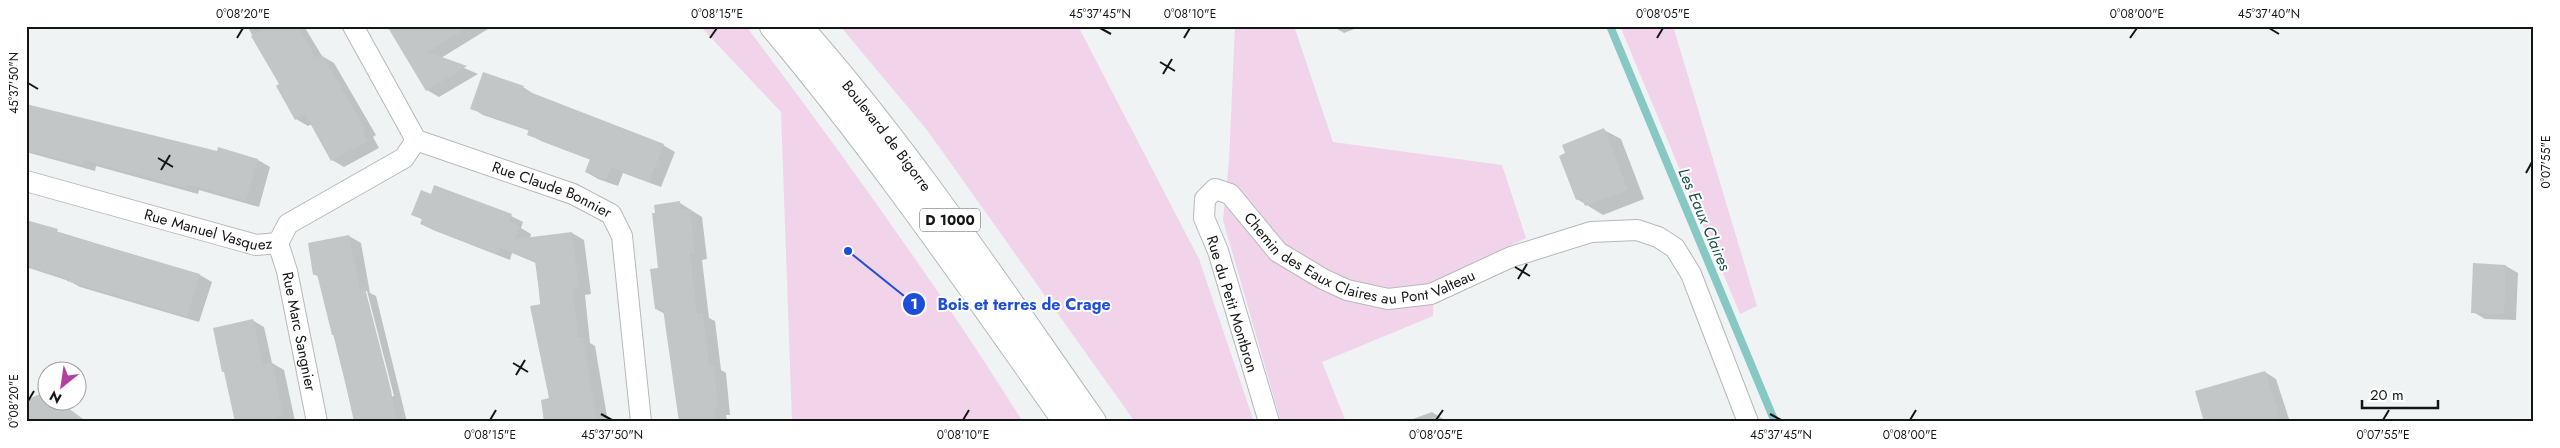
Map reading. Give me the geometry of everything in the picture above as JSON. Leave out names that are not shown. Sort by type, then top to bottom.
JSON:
[{"type":"main road","name":"Boulevard de Bigorre","points":[[774,26],[835,98],[876,153],[1068,422]]},
{"type":"main road","name":"Boulevard de Bigorre","points":[[797,26],[849,85],[917,174],[1092,422]]},
{"type":"street","points":[[353,26],[416,140]]},
{"type":"street","name":"Rue Manuel Vasquez","points":[[26,181],[256,245],[278,243],[288,224],[404,158],[416,140]]},
{"type":"street","name":"Rue Claude Bonnier","points":[[416,140],[573,194],[611,214],[622,236],[641,422]]},
{"type":"street","name":"Rue du Petit Montbron","points":[[1215,189],[1205,199],[1204,218],[1218,250],[1269,422]]},
{"type":"street","name":"Chemin des Eaux Claires au Pont Valteau","points":[[1215,189],[1230,194],[1278,252],[1322,278],[1347,290],[1388,299],[1431,294],[1511,257],[1591,232],[1637,230],[1658,237],[1675,248],[1691,274],[1748,422]]},
{"type":"street","name":"Rue Marc Sangnier","points":[[278,243],[287,271],[317,422]]},
{"type":"shaded area","points":[[700,26],[746,26],[889,221],[957,320],[1023,422],[792,422],[781,112]]},
{"type":"shaded area","points":[[840,26],[1078,26],[1199,259],[1254,422],[1135,422],[927,130]]},
{"type":"shaded area","points":[[1235,26],[1294,26],[1333,142],[1502,165],[1526,238],[1434,282],[1433,316],[1322,362],[1346,422],[1281,422],[1223,220],[1229,161]]},
{"type":"shaded area","points":[[1620,26],[1673,26],[1757,306],[1740,314]]},
{"type":"building","points":[[268,26],[297,26],[316,58],[322,55],[365,128],[362,130],[368,141],[331,161],[305,114],[295,120],[276,86],[279,84],[251,36]]},
{"type":"building","points":[[387,26],[470,26],[428,52],[467,66],[426,91]]},
{"type":"building","points":[[483,72],[524,86],[522,89],[664,144],[649,182],[611,167],[606,180],[585,172],[590,159],[527,135],[529,129],[470,109]]},
{"type":"building","points":[[26,104],[217,151],[218,147],[258,159],[246,201],[187,184],[186,188],[84,160],[83,165],[26,150]]},
{"type":"building","points":[[1604,128],[1628,190],[1585,206],[1582,198],[1576,200],[1559,156],[1565,153],[1562,145]]},
{"type":"building","points":[[434,185],[512,214],[509,222],[520,226],[515,239],[572,232],[579,288],[573,289],[578,338],[583,337],[597,422],[544,422],[541,400],[549,398],[530,306],[541,304],[535,261],[500,248],[497,254],[420,224],[422,219],[411,215],[421,190],[431,194]]},
{"type":"building","points":[[680,201],[681,210],[690,209],[695,253],[690,254],[697,314],[703,313],[709,365],[714,365],[718,408],[714,409],[716,422],[679,422],[663,309],[655,309],[650,269],[658,268],[652,213],[655,213],[654,205]]},
{"type":"building","points":[[26,220],[58,229],[57,232],[200,274],[187,316],[67,281],[67,279],[26,265]]},
{"type":"building","points":[[349,235],[360,289],[365,288],[391,390],[397,422],[354,422],[335,335],[332,335],[317,274],[313,275],[308,243]]},
{"type":"building","points":[[2473,263],[2506,265],[2504,314],[2471,313]]},
{"type":"building","points":[[253,319],[263,364],[272,362],[283,415],[277,416],[278,422],[235,422],[224,372],[222,372],[213,328]]},
{"type":"building","points":[[2265,371],[2280,417],[2264,422],[2204,422],[2195,391]]},
{"type":"building","points":[[38,395],[38,410],[71,410],[87,422],[26,422],[26,400]]},
{"type":"waterway","name":"Les Eaux Claires","points":[[1610,26],[1775,422]]},
{"type":"place","name":"Bois et terres de Crage","points":[[848,251]]}]
